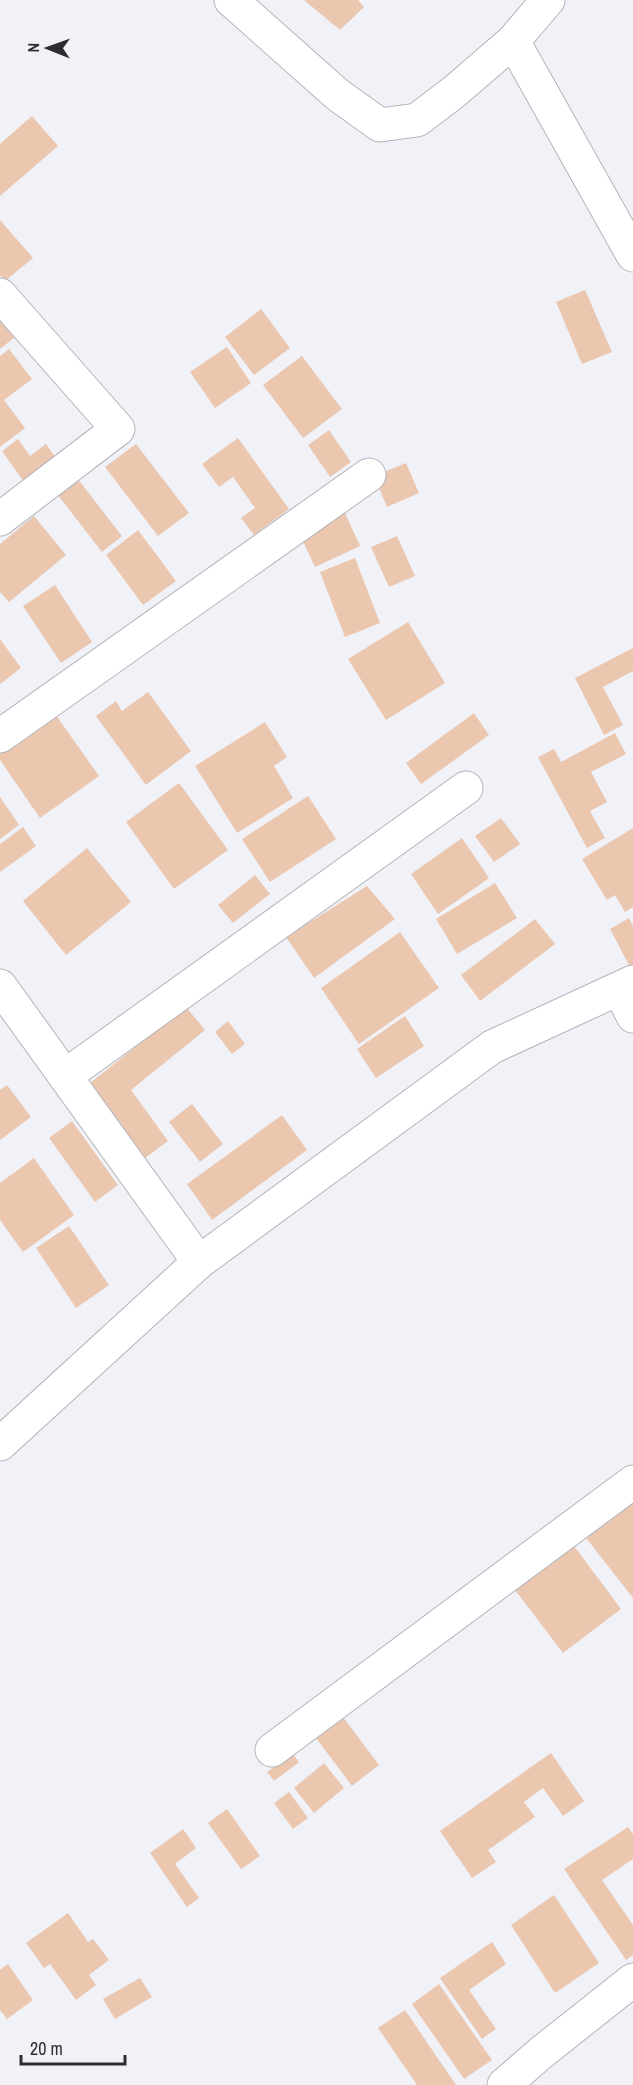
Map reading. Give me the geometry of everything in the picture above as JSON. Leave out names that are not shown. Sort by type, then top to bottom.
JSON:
[{"type":"street","points":[[231,0],[338,95],[380,125],[417,120],[454,92],[513,41],[548,0]]},
{"type":"street","points":[[513,41],[633,255]]},
{"type":"street","points":[[0,295],[118,429],[0,519]]},
{"type":"street","points":[[0,736],[369,475]]},
{"type":"street","points":[[65,1076],[465,788]]},
{"type":"street","points":[[0,986],[198,1262]]},
{"type":"street","points":[[0,1444],[198,1262],[492,1047],[628,996]]},
{"type":"street","points":[[272,1750],[633,1482]]},
{"type":"street","points":[[504,2085],[633,1980]]},
{"type":"building","points":[[304,0],[358,0],[364,7],[340,30]]},
{"type":"building","points":[[32,116],[58,146],[0,196],[0,144]]},
{"type":"building","points":[[0,220],[33,258],[5,281],[0,275]]},
{"type":"building","points":[[585,290],[612,352],[582,364],[556,302]]},
{"type":"building","points":[[261,309],[290,348],[254,375],[225,337]]},
{"type":"building","points":[[0,314],[19,334],[0,349]]},
{"type":"building","points":[[227,347],[251,383],[215,408],[190,372]]},
{"type":"building","points":[[9,349],[32,379],[4,400],[25,428],[0,447],[0,356]]},
{"type":"building","points":[[302,356],[342,409],[303,438],[263,385]]},
{"type":"building","points":[[329,430],[351,462],[330,477],[308,445]]},
{"type":"building","points":[[238,438],[289,509],[254,535],[241,518],[255,508],[233,477],[219,487],[202,464]]},
{"type":"building","points":[[18,439],[30,456],[46,444],[58,461],[26,485],[2,451]]},
{"type":"building","points":[[136,444],[189,513],[158,536],[105,467]]},
{"type":"building","points":[[406,463],[419,493],[387,507],[374,476]]},
{"type":"building","points":[[77,478],[122,536],[102,552],[57,494]]},
{"type":"building","points":[[345,513],[360,546],[315,567],[300,535]]},
{"type":"building","points":[[34,516],[66,555],[9,602],[0,592],[0,544]]},
{"type":"building","points":[[138,530],[176,581],[143,605],[106,555]]},
{"type":"building","points":[[397,536],[415,576],[389,587],[371,547]]},
{"type":"building","points":[[355,558],[380,623],[345,637],[320,572]]},
{"type":"building","points":[[55,585],[92,642],[61,663],[23,606]]},
{"type":"building","points":[[408,622],[445,683],[386,720],[348,659]]},
{"type":"building","points":[[0,639],[21,668],[0,684]]},
{"type":"building","points":[[633,648],[633,671],[603,687],[623,725],[604,735],[575,678]]},
{"type":"building","points":[[148,692],[191,751],[146,785],[96,716],[116,701],[122,711]]},
{"type":"building","points":[[53,711],[99,776],[40,818],[0,760],[0,749]]},
{"type":"building","points":[[474,713],[489,735],[421,784],[406,763]]},
{"type":"building","points":[[265,722],[287,757],[274,766],[293,798],[237,833],[195,766]]},
{"type":"building","points":[[615,733],[626,754],[591,772],[607,802],[590,811],[605,838],[587,848],[538,757],[554,749],[561,762]]},
{"type":"building","points":[[179,783],[228,850],[174,889],[126,822]]},
{"type":"building","points":[[308,796],[336,839],[270,882],[242,839]]},
{"type":"building","points":[[0,797],[19,825],[0,839]]},
{"type":"building","points":[[501,818],[520,844],[494,862],[475,836]]},
{"type":"building","points":[[23,827],[36,846],[0,872],[0,844]]},
{"type":"building","points":[[633,828],[633,907],[625,912],[615,895],[607,900],[582,859]]},
{"type":"building","points":[[462,838],[489,878],[438,914],[411,874]]},
{"type":"building","points":[[87,848],[131,902],[66,955],[23,901]]},
{"type":"building","points":[[255,875],[270,894],[233,923],[218,905]]},
{"type":"building","points":[[495,883],[517,918],[457,954],[436,919]]},
{"type":"building","points":[[367,886],[395,919],[314,978],[286,937]]},
{"type":"building","points":[[629,918],[633,926],[633,965],[630,967],[610,929]]},
{"type":"building","points":[[535,919],[555,944],[480,1001],[461,975]]},
{"type":"building","points":[[400,932],[439,988],[359,1044],[321,988]]},
{"type":"building","points":[[186,1007],[205,1030],[131,1090],[168,1141],[145,1158],[90,1083]]},
{"type":"building","points":[[405,1016],[424,1046],[376,1078],[357,1049]]},
{"type":"building","points":[[228,1021],[245,1044],[232,1054],[215,1032]]},
{"type":"building","points":[[7,1085],[31,1117],[0,1140],[0,1090]]},
{"type":"building","points":[[192,1104],[223,1144],[200,1162],[169,1122]]},
{"type":"building","points":[[282,1115],[307,1150],[212,1220],[187,1184]]},
{"type":"building","points":[[72,1121],[118,1185],[95,1202],[49,1138]]},
{"type":"building","points":[[34,1158],[74,1215],[23,1252],[0,1220],[0,1183]]},
{"type":"building","points":[[69,1226],[109,1285],[76,1308],[36,1248]]},
{"type":"building","points":[[633,1494],[633,1598],[583,1534]]},
{"type":"building","points":[[574,1546],[621,1609],[563,1653],[515,1590]]},
{"type":"building","points":[[343,1717],[379,1765],[352,1786],[316,1738]]},
{"type":"building","points":[[292,1753],[299,1762],[274,1781],[267,1772]]},
{"type":"building","points":[[551,1753],[584,1801],[563,1816],[543,1788],[524,1802],[535,1817],[488,1850],[496,1862],[472,1878],[440,1831]]},
{"type":"building","points":[[324,1763],[344,1788],[314,1813],[294,1788]]},
{"type":"building","points":[[289,1792],[308,1818],[293,1829],[274,1803]]},
{"type":"building","points":[[227,1809],[260,1856],[241,1869],[208,1823]]},
{"type":"building","points":[[628,1827],[633,1834],[633,1859],[602,1880],[633,1925],[633,1955],[626,1960],[564,1869]]},
{"type":"building","points":[[183,1829],[196,1848],[175,1864],[199,1898],[187,1907],[150,1853]]},
{"type":"building","points":[[554,1895],[599,1963],[555,1993],[511,1925]]},
{"type":"building","points":[[68,1913],[88,1942],[93,1939],[109,1960],[89,1975],[96,1985],[76,2000],[50,1964],[44,1968],[26,1943]]},
{"type":"building","points":[[492,1942],[506,1964],[469,1990],[496,2029],[482,2039],[440,1978]]},
{"type":"building","points":[[8,1964],[33,2000],[7,2019],[0,2010],[0,1970]]},
{"type":"building","points":[[140,1978],[152,1997],[115,2019],[103,1999]]},
{"type":"building","points":[[439,1984],[492,2060],[464,2079],[412,2004]]},
{"type":"building","points":[[405,2010],[456,2085],[417,2085],[378,2028]]}]
